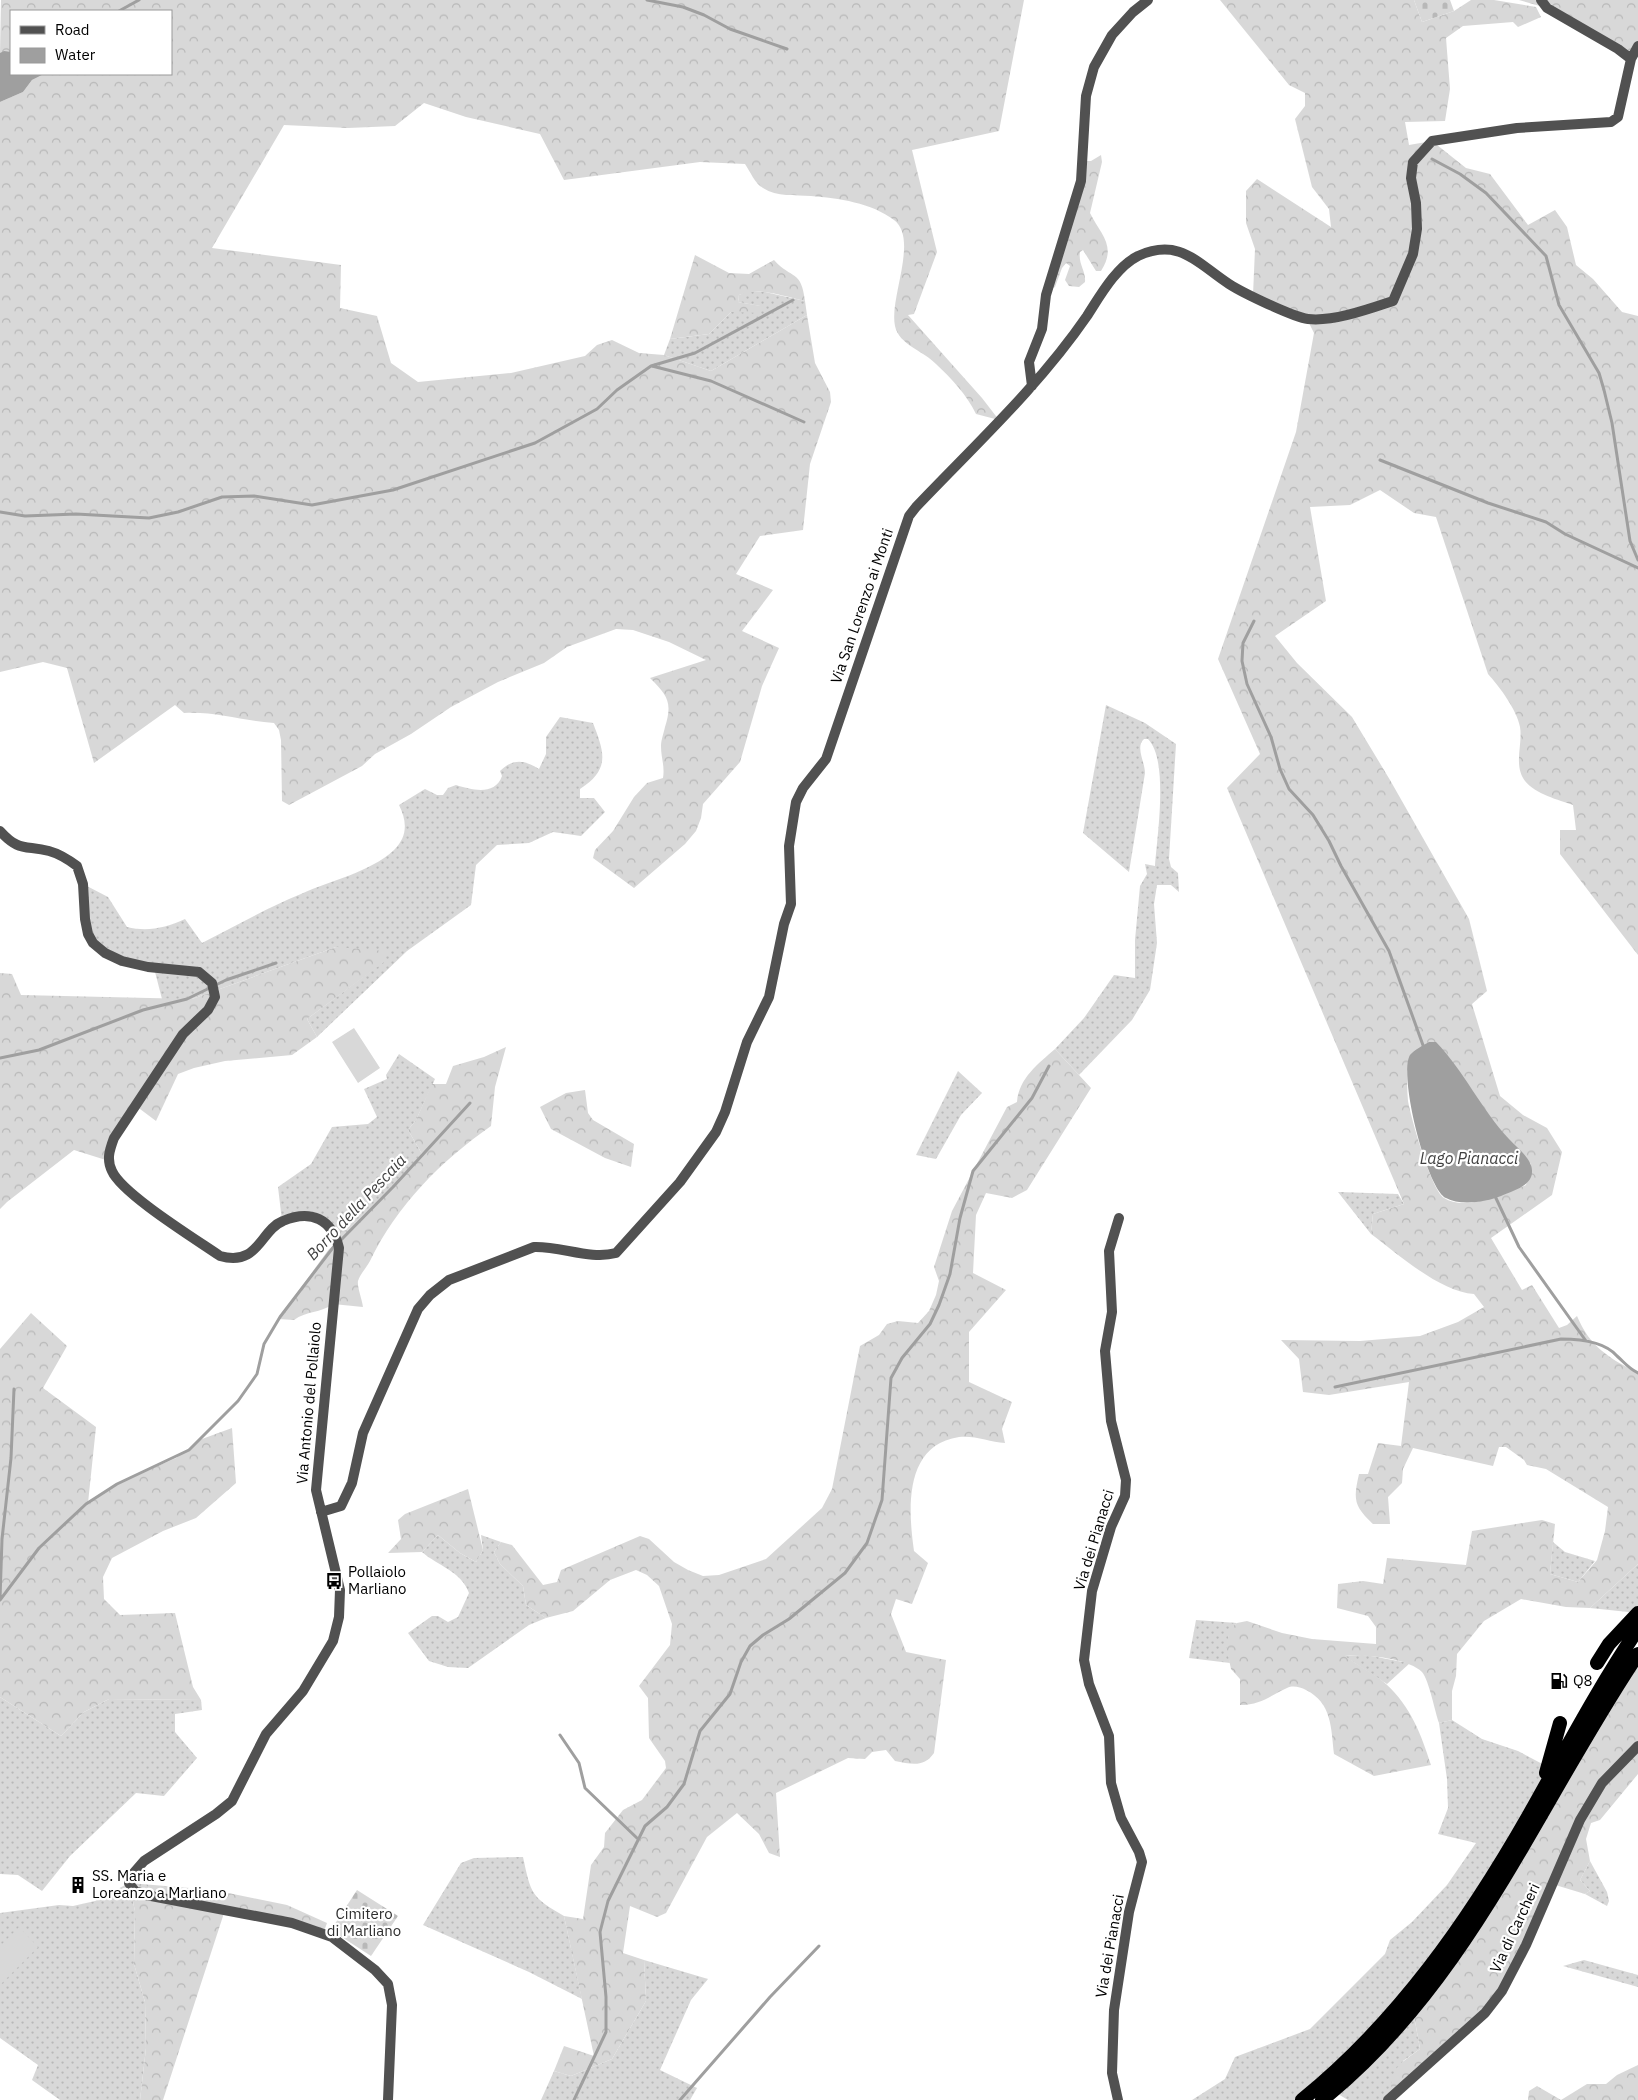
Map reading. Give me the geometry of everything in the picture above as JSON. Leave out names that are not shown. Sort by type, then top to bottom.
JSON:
[{"type":"highway","points":[[1598,1663],[1610,1644],[1638,1613]]},
{"type":"highway","points":[[1302,2100],[1349,2059],[1419,1984],[1466,1918],[1638,1629]]},
{"type":"highway","points":[[1322,2100],[1375,2052],[1413,2010],[1461,1948],[1498,1892],[1638,1654]]},
{"type":"highway","points":[[1537,1800],[1560,1723]]},
{"type":"street","points":[[1032,386],[1030,362],[1042,330],[1046,295],[1081,181],[1086,96],[1094,67],[1112,35],[1148,0]]},
{"type":"street","points":[[1540,0],[1547,8],[1618,49],[1631,59]]},
{"type":"street","name":"Via San Lorenzo ai Monti","points":[[321,1512],[341,1506],[349,1492],[363,1433],[418,1309],[434,1291],[448,1280],[534,1247],[549,1246],[606,1256],[616,1253],[680,1182],[716,1132],[725,1112],[747,1042],[768,997],[784,924],[791,904],[788,846],[796,802],[803,788],[826,759],[909,516],[1061,354],[1118,274],[1138,256],[1164,249],[1188,254],[1245,294],[1308,319],[1364,310],[1393,301],[1413,254],[1417,229],[1416,203],[1411,178],[1413,162],[1432,141],[1517,128],[1611,122],[1618,117],[1622,106],[1631,59],[1638,46]]},
{"type":"street","name":"Via Antonio del Pollaiolo","points":[[0,831],[11,844],[50,851],[77,866],[83,884],[88,934],[93,943],[105,953],[122,961],[148,967],[198,972],[212,983],[215,996],[208,1010],[183,1034],[114,1138],[109,1152],[109,1161],[118,1181],[163,1217],[220,1256],[231,1259],[253,1251],[282,1221],[304,1216],[323,1220],[332,1228],[339,1248],[316,1490],[340,1590],[339,1618],[333,1641],[303,1691],[266,1734],[232,1801],[216,1814],[144,1861],[131,1876],[129,1883],[134,1890],[146,1895],[299,1926],[332,1938],[375,1970],[388,1984],[392,2004],[388,2100]]},
{"type":"street","name":"Via dei Pianacci","points":[[1118,1218],[1109,1251],[1112,1312],[1104,1352],[1111,1421],[1126,1480],[1125,1496],[1112,1527],[1092,1591],[1084,1660],[1089,1684],[1109,1736],[1111,1782],[1121,1818],[1139,1852],[1142,1862],[1129,1912],[1114,2010],[1112,2073],[1118,2100]]},
{"type":"street","name":"Via di Carcheri","points":[[1391,2099],[1485,2013],[1502,1991],[1526,1945],[1580,1820],[1602,1782],[1638,1746]]},
{"type":"green space","points":[[1,0],[1024,0],[999,131],[912,150],[937,252],[914,314],[908,315],[982,398],[999,420],[976,414],[963,394],[947,375],[931,359],[907,343],[897,333],[894,314],[902,270],[904,241],[901,229],[894,220],[876,209],[843,200],[786,195],[768,191],[758,184],[745,164],[700,162],[564,180],[540,134],[466,117],[424,103],[395,126],[348,128],[284,125],[212,248],[341,265],[340,308],[377,316],[391,363],[418,382],[511,373],[585,356],[597,345],[612,340],[639,353],[664,355],[711,371],[807,315],[815,363],[830,392],[831,402],[810,464],[803,530],[760,536],[736,574],[773,590],[742,631],[779,648],[762,686],[740,762],[703,804],[701,818],[696,831],[685,844],[634,888],[593,858],[595,850],[613,831],[634,797],[647,783],[663,778],[661,744],[668,705],[661,689],[650,678],[706,660],[669,642],[633,630],[616,629],[567,647],[544,663],[498,682],[451,707],[411,734],[375,754],[362,766],[289,805],[282,801],[281,740],[279,730],[274,723],[206,713],[184,713],[175,705],[94,763],[67,668],[43,662],[0,672],[0,102],[23,92],[32,80],[42,75],[172,75],[172,10],[10,10],[10,52],[0,53]]},
{"type":"green space","points":[[1220,0],[1414,0],[1422,22],[1454,11],[1471,0],[1494,0],[1536,7],[1541,17],[1518,27],[1513,22],[1463,26],[1446,38],[1450,89],[1445,121],[1405,122],[1409,145],[1432,141],[1466,168],[1490,174],[1528,225],[1555,210],[1567,227],[1576,265],[1593,279],[1622,312],[1638,316],[1638,955],[1560,854],[1560,830],[1576,830],[1573,805],[1535,790],[1529,786],[1521,775],[1519,761],[1521,734],[1518,720],[1507,699],[1488,674],[1436,517],[1414,513],[1380,490],[1350,505],[1310,507],[1326,601],[1275,636],[1297,663],[1352,717],[1469,919],[1487,991],[1472,1004],[1500,1096],[1523,1115],[1547,1128],[1562,1152],[1552,1195],[1491,1238],[1522,1290],[1532,1285],[1559,1328],[1567,1325],[1577,1316],[1594,1344],[1609,1357],[1638,1373],[1638,1564],[1590,1608],[1566,1607],[1521,1599],[1484,1621],[1457,1654],[1456,1676],[1452,1691],[1452,1720],[1439,1723],[1425,1676],[1415,1667],[1407,1663],[1385,1658],[1345,1656],[1381,1680],[1395,1693],[1414,1721],[1431,1765],[1374,1776],[1334,1754],[1329,1717],[1321,1702],[1315,1695],[1306,1690],[1289,1687],[1259,1702],[1240,1705],[1240,1679],[1231,1669],[1226,1646],[1230,1629],[1237,1623],[1247,1621],[1282,1633],[1312,1639],[1376,1644],[1376,1627],[1368,1616],[1337,1608],[1338,1584],[1363,1581],[1383,1584],[1387,1558],[1466,1565],[1472,1531],[1542,1520],[1555,1524],[1550,1574],[1578,1582],[1597,1560],[1605,1531],[1608,1507],[1546,1469],[1527,1465],[1524,1460],[1506,1447],[1499,1447],[1493,1466],[1413,1448],[1403,1469],[1402,1483],[1388,1497],[1390,1524],[1373,1524],[1362,1512],[1357,1502],[1356,1490],[1359,1474],[1368,1474],[1378,1443],[1401,1446],[1409,1382],[1329,1395],[1303,1392],[1299,1359],[1281,1340],[1360,1341],[1420,1336],[1458,1322],[1484,1307],[1474,1294],[1447,1287],[1420,1271],[1371,1234],[1373,1214],[1404,1204],[1227,788],[1260,754],[1218,659],[1296,432],[1314,333],[1307,319],[1253,295],[1255,249],[1246,223],[1246,191],[1257,179],[1331,227],[1329,209],[1312,187],[1295,119],[1305,106],[1305,93],[1289,85]],"holes":[[[1407,1070],[1502,1132],[1531,1164],[1526,1185],[1485,1200],[1474,1202],[1453,1202],[1444,1198],[1433,1181],[1417,1137],[1408,1101]]]},
{"type":"green space","points":[[1414,0],[1450,0],[1454,11],[1422,22]]},
{"type":"green space","points":[[1519,0],[1638,0],[1638,46],[1631,59],[1547,8]]},
{"type":"green space","points":[[1101,155],[1102,162],[1090,213],[1106,241],[1108,254],[1106,262],[1101,271],[1096,271],[1083,250],[1080,252],[1080,256],[1085,282],[1079,287],[1069,286],[1065,280],[1070,266],[1066,263],[1062,268],[1055,287],[1047,291],[1082,161],[1091,161]]},
{"type":"green space","points":[[695,255],[729,273],[749,274],[774,260],[798,279],[805,301],[764,292],[739,295],[738,302],[761,306],[761,313],[731,312],[709,334],[670,339]]},
{"type":"green space","points":[[746,292],[765,292],[805,301],[807,315],[711,371],[664,355],[670,339],[709,334],[731,312],[757,312],[760,306],[738,302],[739,295]]},
{"type":"green space","points":[[1106,705],[1145,723],[1176,744],[1169,859],[1171,867],[1178,873],[1179,892],[1171,885],[1157,885],[1154,904],[1157,943],[1150,990],[1132,1020],[1079,1075],[1055,1049],[1084,1018],[1114,975],[1135,978],[1135,940],[1140,886],[1147,874],[1145,864],[1155,866],[1159,819],[1160,781],[1158,764],[1154,749],[1148,739],[1144,739],[1141,742],[1140,750],[1145,773],[1129,872],[1083,833]]},
{"type":"green space","points":[[560,717],[593,723],[602,751],[601,767],[590,782],[580,789],[580,798],[594,798],[605,812],[581,836],[553,832],[529,843],[497,845],[476,865],[471,905],[407,951],[317,1037],[307,1019],[383,962],[336,947],[192,999],[162,999],[154,968],[122,961],[93,943],[83,884],[108,897],[127,927],[156,928],[171,925],[185,919],[202,943],[276,905],[373,865],[384,858],[399,845],[404,834],[404,817],[399,805],[425,789],[437,795],[443,795],[448,788],[456,785],[476,790],[489,789],[499,782],[502,776],[500,771],[514,762],[524,762],[539,769],[546,754],[546,737]]},
{"type":"green space","points":[[336,947],[384,951],[384,962],[307,1019],[317,1037],[292,1055],[225,1061],[194,1068],[178,1074],[156,1121],[136,1106],[114,1138],[109,1161],[74,1150],[0,1209],[0,973],[12,974],[21,995],[192,999]]},
{"type":"green space","points":[[354,1028],[380,1068],[358,1083],[332,1042]]},
{"type":"green space","points":[[506,1047],[495,1087],[491,1126],[438,1169],[393,1221],[358,1281],[363,1307],[333,1304],[294,1320],[278,1319],[329,1249],[337,1243],[332,1228],[360,1221],[422,1154],[408,1130],[416,1120],[432,1084],[446,1084],[453,1066],[484,1057]]},
{"type":"green space","points":[[1055,1049],[1091,1088],[1027,1190],[1012,1198],[986,1193],[976,1215],[973,1273],[1006,1290],[969,1332],[969,1382],[1012,1402],[1002,1429],[1005,1443],[959,1437],[941,1442],[928,1452],[919,1466],[914,1481],[911,1517],[914,1551],[928,1563],[912,1604],[896,1599],[891,1614],[906,1652],[946,1660],[934,1753],[926,1761],[917,1764],[895,1761],[886,1750],[872,1752],[865,1759],[848,1758],[776,1793],[780,1857],[769,1853],[759,1834],[737,1813],[707,1837],[666,1913],[657,1917],[630,1906],[623,1953],[644,1960],[646,2001],[612,2059],[571,2076],[554,2071],[564,2046],[594,2056],[564,1916],[583,1919],[591,1865],[604,1847],[605,1833],[623,1810],[642,1800],[666,1768],[665,1761],[649,1738],[648,1698],[639,1686],[670,1645],[672,1624],[659,1586],[647,1575],[636,1570],[610,1580],[573,1611],[546,1618],[526,1605],[523,1586],[500,1564],[494,1552],[501,1542],[512,1545],[543,1585],[557,1582],[561,1570],[640,1536],[649,1539],[674,1562],[703,1576],[719,1575],[766,1559],[822,1508],[832,1489],[860,1346],[879,1335],[887,1324],[898,1321],[918,1323],[929,1311],[936,1295],[939,1281],[934,1267],[952,1211],[1007,1107],[1017,1102],[1021,1086],[1030,1072]]},
{"type":"green space","points":[[399,1054],[435,1079],[416,1120],[408,1130],[422,1154],[360,1221],[332,1228],[323,1220],[282,1221],[278,1187],[311,1164],[332,1127],[368,1124],[377,1117],[364,1089],[387,1079],[386,1075]]},
{"type":"green space","points":[[958,1071],[982,1093],[961,1115],[936,1159],[916,1155]]},
{"type":"green space","points":[[585,1090],[588,1113],[593,1120],[634,1144],[631,1167],[605,1158],[551,1129],[540,1107],[566,1093]]},
{"type":"green space","points":[[1338,1192],[1398,1194],[1404,1204],[1373,1214],[1371,1234]]},
{"type":"green space","points":[[31,1313],[67,1346],[43,1388],[96,1427],[88,1503],[117,1484],[176,1458],[202,1439],[232,1428],[236,1483],[196,1518],[163,1531],[112,1558],[103,1577],[104,1599],[120,1615],[175,1613],[193,1687],[201,1700],[109,1699],[84,1712],[61,1736],[0,1697],[0,1349]]},
{"type":"green space","points":[[468,1489],[483,1550],[476,1562],[460,1553],[438,1535],[422,1552],[388,1553],[401,1539],[398,1520],[405,1514]]},
{"type":"green space","points":[[438,1535],[460,1553],[476,1562],[483,1550],[481,1535],[501,1542],[494,1552],[500,1564],[523,1586],[526,1605],[546,1618],[529,1625],[468,1668],[448,1667],[429,1661],[408,1633],[432,1616],[438,1616],[448,1622],[458,1617],[469,1593],[461,1579],[422,1552]]},
{"type":"green space","points":[[1553,1542],[1565,1552],[1595,1561],[1578,1582],[1550,1574]]},
{"type":"green space","points":[[1638,1564],[1638,1613],[1590,1608]]},
{"type":"green space","points":[[1196,1620],[1237,1623],[1229,1636],[1230,1663],[1189,1658]]},
{"type":"green space","points":[[1638,1654],[1638,1774],[1600,1820],[1591,1823],[1586,1839],[1590,1861],[1580,1880],[1590,1891],[1585,1894],[1552,1884],[1502,1991],[1391,2097],[1392,2080],[1397,2068],[1420,2049],[1413,2010]]},
{"type":"green space","points":[[1362,1655],[1410,1663],[1387,1684],[1344,1656]]},
{"type":"green space","points":[[0,1697],[61,1736],[84,1712],[109,1699],[201,1700],[202,1710],[175,1714],[175,1732],[197,1758],[164,1796],[136,1793],[70,1856],[42,1891],[18,1875],[0,1874]]},
{"type":"green space","points":[[1452,1720],[1482,1739],[1518,1751],[1548,1767],[1537,1800],[1419,1984],[1302,2100],[1192,2100],[1225,2079],[1235,2057],[1310,2029],[1385,1954],[1390,1940],[1412,1922],[1447,1885],[1476,1843],[1438,1834],[1448,1808],[1447,1779],[1439,1723]]},
{"type":"green space","points":[[523,1857],[528,1879],[534,1893],[545,1904],[564,1916],[582,1999],[529,1972],[423,1925],[461,1863],[474,1858]]},
{"type":"green space","points":[[1590,1861],[1607,1892],[1609,1901],[1607,1906],[1585,1894],[1590,1891],[1580,1880]]},
{"type":"green space","points":[[129,1883],[135,1911],[134,1964],[145,2002],[146,2048],[140,2100],[60,2100],[32,2080],[38,2065],[0,2038],[0,1913],[59,1905],[73,1906],[95,1901]]},
{"type":"green space","points":[[129,1883],[214,1890],[287,1905],[327,1923],[323,1934],[225,1910],[163,2100],[140,2100],[146,2048],[145,2002],[134,1964],[135,1911]]},
{"type":"green space","name":"Cimitero di Marliano","points":[[357,1890],[398,1916],[371,1956],[331,1930]]},
{"type":"green space","points":[[19,1927],[38,1947],[0,1985],[0,1946]]},
{"type":"green space","points":[[644,1960],[708,1979],[691,2000],[660,2070],[697,2088],[690,2100],[541,2100],[554,2071],[571,2076],[612,2059],[646,2001]]},
{"type":"green space","points":[[1584,1960],[1638,1975],[1638,1987],[1563,1966]]},
{"type":"green space","points":[[1413,2010],[1420,2049],[1403,2061],[1391,2097],[1388,2100],[1348,2100],[1333,2091]]},
{"type":"green space","points":[[1638,2065],[1638,2100],[1561,2100],[1587,2084],[1606,2084],[1617,2075]]},
{"type":"green space","points":[[1537,2086],[1561,2100],[1528,2100],[1529,2091]]},
{"type":"water","points":[[4,51],[10,52],[10,75],[42,75],[32,80],[23,92],[0,102],[0,53]]},
{"type":"water","name":"Lago Pianacci","points":[[1429,1042],[1436,1042],[1446,1053],[1499,1127],[1527,1158],[1532,1167],[1531,1177],[1521,1187],[1495,1198],[1473,1202],[1458,1202],[1446,1198],[1439,1190],[1431,1175],[1416,1131],[1408,1085],[1407,1067],[1410,1055],[1416,1049]]},
{"type":"waterway","points":[[121,10],[139,0]]},
{"type":"waterway","points":[[647,0],[683,7],[704,15],[730,29],[787,49]]},
{"type":"waterway","points":[[1432,159],[1460,174],[1486,193],[1546,256],[1559,305],[1599,373],[1612,423],[1630,541],[1638,560]]},
{"type":"waterway","points":[[0,512],[25,516],[76,514],[149,518],[178,512],[222,497],[254,496],[312,505],[393,490],[535,443],[597,409],[617,390],[651,366],[695,353],[793,300]]},
{"type":"waterway","points":[[652,366],[711,381],[804,422]]},
{"type":"waterway","points":[[1380,460],[1488,503],[1546,522],[1565,534],[1638,568]]},
{"type":"waterway","points":[[1254,621],[1243,643],[1242,661],[1247,684],[1271,737],[1280,769],[1289,789],[1313,815],[1329,841],[1389,951],[1424,1048]]},
{"type":"waterway","points":[[0,1058],[39,1050],[143,1010],[187,999],[226,980],[276,963]]},
{"type":"waterway","points":[[574,2100],[606,2032],[606,1997],[600,1932],[608,1901],[645,1826],[667,1807],[684,1784],[700,1731],[730,1694],[741,1662],[750,1646],[763,1635],[789,1619],[845,1573],[867,1543],[882,1500],[891,1378],[902,1358],[930,1324],[939,1305],[950,1274],[960,1218],[973,1171],[1032,1098],[1049,1066]]},
{"type":"waterway","name":"Borro della Pescaia","points":[[340,1241],[393,1187],[470,1103]]},
{"type":"waterway","points":[[1494,1194],[1519,1247],[1586,1341]]},
{"type":"waterway","name":"Borro della Pescaia","points":[[0,1600],[39,1548],[86,1504],[117,1484],[189,1450],[238,1401],[257,1374],[264,1344],[280,1317],[335,1245]]},
{"type":"waterway","points":[[1335,1387],[1561,1339],[1584,1340],[1599,1344],[1612,1351],[1638,1373]]},
{"type":"waterway","points":[[0,1599],[2,1539],[11,1458],[14,1389]]},
{"type":"waterway","points":[[560,1735],[579,1763],[585,1788],[638,1839]]},
{"type":"waterway","points":[[680,2100],[770,1997],[819,1946]]},
{"type":"place","name":"Pollaiolo Marliano","points":[[334,1581]]},
{"type":"place","name":"Q8","points":[[1559,1681]]},
{"type":"place","name":"SS. Maria e Loreanzo a Marliano","points":[[78,1885]]}]
